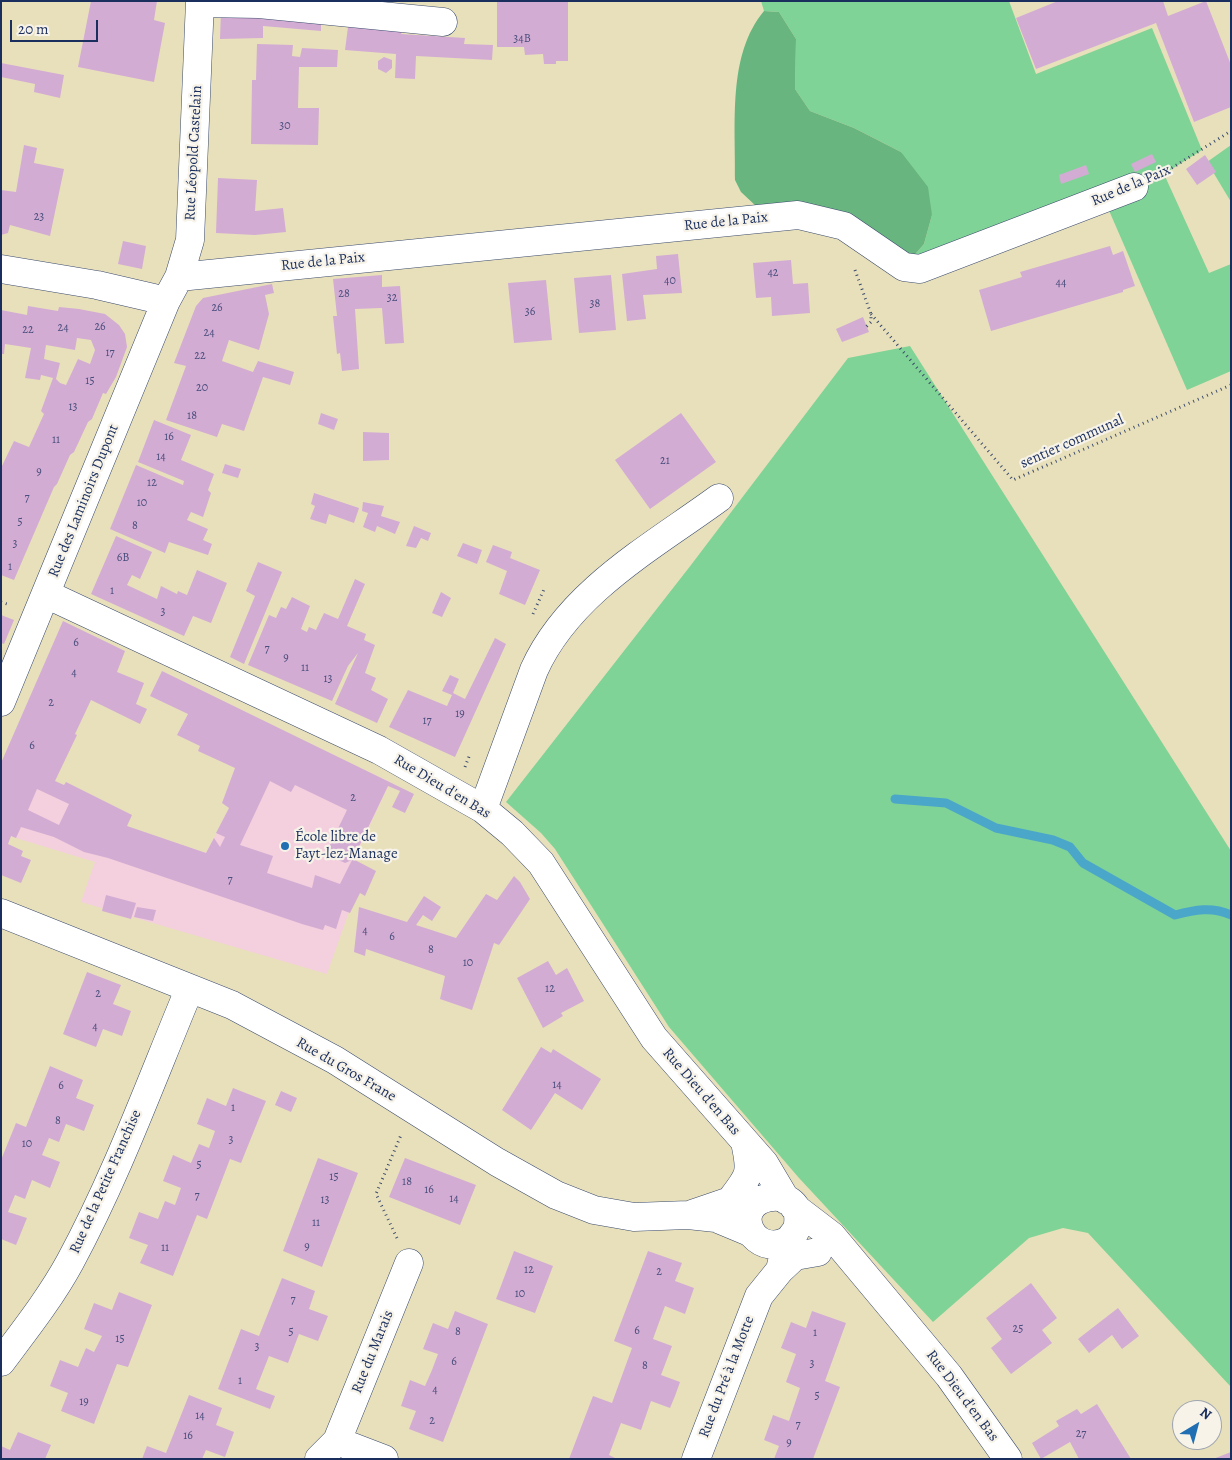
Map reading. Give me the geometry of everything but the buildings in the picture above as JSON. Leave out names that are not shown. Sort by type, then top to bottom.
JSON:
[{"type":"street","points":[[200,2],[259,4],[443,22]]},
{"type":"street","name":"Rue Léopold Castelain","points":[[166,301],[179,277],[190,240],[200,2]]},
{"type":"street","name":"Rue de la Paix","points":[[179,277],[798,215],[844,226],[904,267],[920,269],[1134,187]]},
{"type":"street","points":[[1,268],[97,285],[166,301]]},
{"type":"street","name":"Rue des Laminoirs Dupont","points":[[1,702],[166,301]]},
{"type":"street","points":[[483,809],[534,670],[542,652],[555,633],[579,605],[610,578],[719,498]]},
{"type":"street","name":"Rue Dieu d'en Bas","points":[[46,594],[379,750],[483,809],[512,833],[541,863],[654,1038],[744,1142],[764,1162],[790,1204],[832,1236],[949,1376],[1008,1459]]},
{"type":"street","name":"Rue du Gros Frane","points":[[1,913],[189,990],[232,1005],[335,1060],[506,1167],[556,1195],[586,1207],[634,1217],[688,1215],[716,1218],[754,1236]]},
{"type":"street","name":"Rue de la Petite Franchise","points":[[1,1362],[69,1264],[101,1201],[189,990]]},
{"type":"street","name":"Rue Dieu d'en Bas","points":[[730,1200],[745,1182],[750,1166],[744,1142]]},
{"type":"street","points":[[772,1196],[790,1204],[798,1224],[789,1240],[781,1244],[768,1245],[754,1236],[749,1226],[750,1212],[758,1201],[772,1196]]},
{"type":"street","name":"Rue du Gros Frane","points":[[688,1215],[730,1200],[758,1201]]},
{"type":"street","name":"Rue du Pré à la Motte","points":[[754,1236],[759,1296]]},
{"type":"street","name":"Rue Dieu d'en Bas","points":[[789,1240],[802,1247],[856,1266]]},
{"type":"street","name":"Rue du Pré à la Motte","points":[[780,1270],[789,1240]]},
{"type":"street","name":"Rue du Pré à la Motte","points":[[696,1459],[759,1296],[780,1270],[795,1256],[818,1252]]},
{"type":"street","name":"Rue du Marais","points":[[328,1450],[409,1263]]},
{"type":"street","points":[[328,1450],[384,1459]]},
{"type":"path","name":"Rue de la Paix","points":[[1134,187],[1164,174],[1231,130]]},
{"type":"path","points":[[852,261],[871,314],[871,322],[864,329]]},
{"type":"path","name":"sentier communal","points":[[871,314],[1013,480],[1231,385]]},
{"type":"path","points":[[409,1263],[376,1194],[412,1109]]},
{"type":"shaded area","name":"École libre de Fayt-lez-Manage","points":[[274,727],[390,782],[353,861],[355,895],[327,974],[81,902],[95,862],[16,838],[1,831],[41,782],[38,789],[97,817],[206,853]]},
{"type":"green space","points":[[761,1],[1009,1],[1036,74],[1152,28],[1202,150],[1164,174],[1209,273],[1231,264],[1231,371],[1187,390],[1104,199],[904,267],[924,244],[932,215],[901,152],[854,128],[810,111],[795,89],[796,39],[779,12],[764,11]]},
{"type":"green space","points":[[764,11],[779,12],[796,39],[795,89],[810,111],[854,128],[901,152],[928,187],[932,215],[924,244],[904,267],[844,226],[757,207],[741,192],[735,180],[736,91],[744,48],[752,29]]},
{"type":"green space","points":[[1231,145],[1231,202],[1207,162]]},
{"type":"green space","points":[[910,346],[1231,851],[1231,1387],[1088,1233],[1063,1228],[1029,1238],[933,1322],[799,1178],[669,1027],[555,849],[541,833],[506,802],[691,565],[848,358]]},
{"type":"waterway","points":[[895,799],[946,803],[996,828],[1053,840],[1070,847],[1083,863],[1175,915],[1196,910],[1217,910],[1231,915]]},
{"type":"place","name":"École libre de Fayt-lez-Manage","points":[[285,846]]}]
